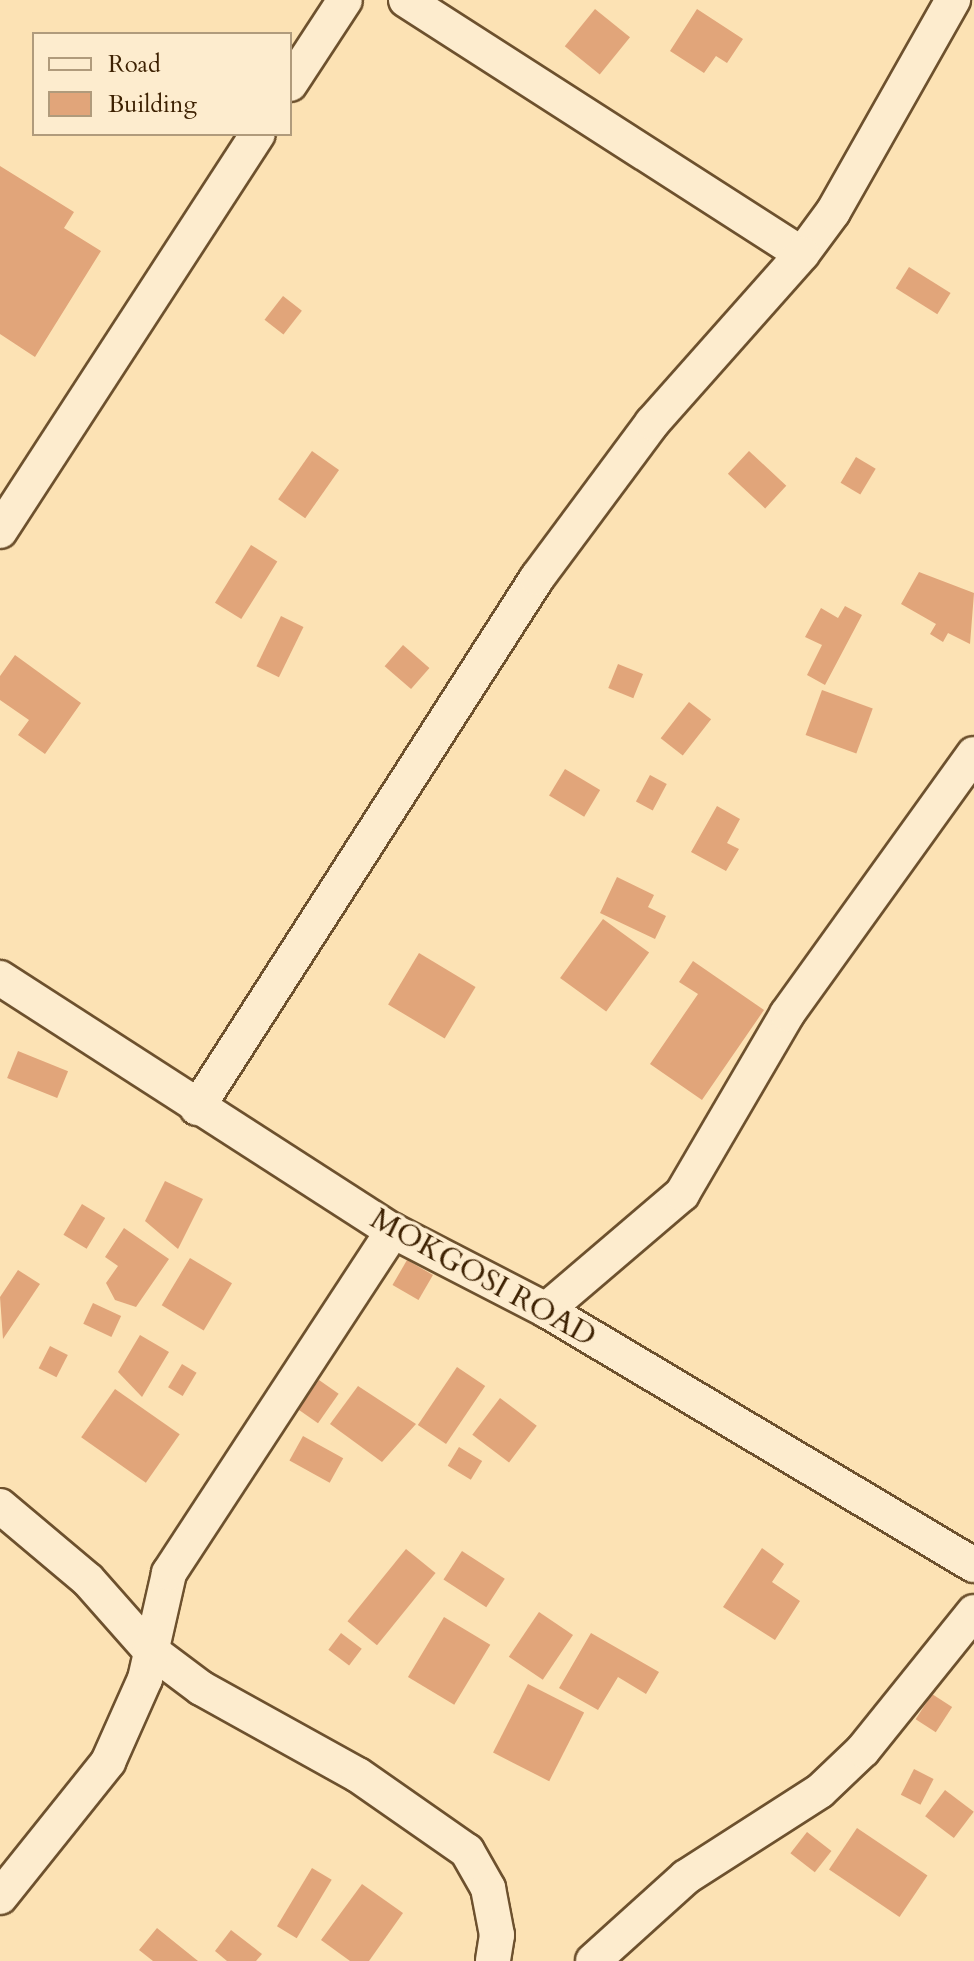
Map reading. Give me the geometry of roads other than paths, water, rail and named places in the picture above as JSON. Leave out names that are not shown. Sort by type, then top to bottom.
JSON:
[{"type":"street","points":[[292,81],[345,0]]},
{"type":"street","points":[[406,0],[802,254]]},
{"type":"street","points":[[197,1108],[537,578],[652,423],[802,254],[833,212],[953,0]]},
{"type":"street","points":[[0,531],[257,136]]},
{"type":"street","points":[[546,1310],[682,1194],[787,1014],[974,754]]},
{"type":"street","name":"MOKGOSI ROAD","points":[[0,978],[197,1108],[393,1231],[546,1310],[974,1565]]},
{"type":"street","points":[[0,1897],[108,1762],[131,1722],[169,1573],[393,1231]]},
{"type":"street","points":[[0,1506],[88,1580],[149,1649],[201,1688],[433,1820],[467,1851],[488,1888],[497,1935],[493,1961]]},
{"type":"street","points":[[593,1961],[686,1877],[820,1791],[863,1750],[974,1612]]}]
